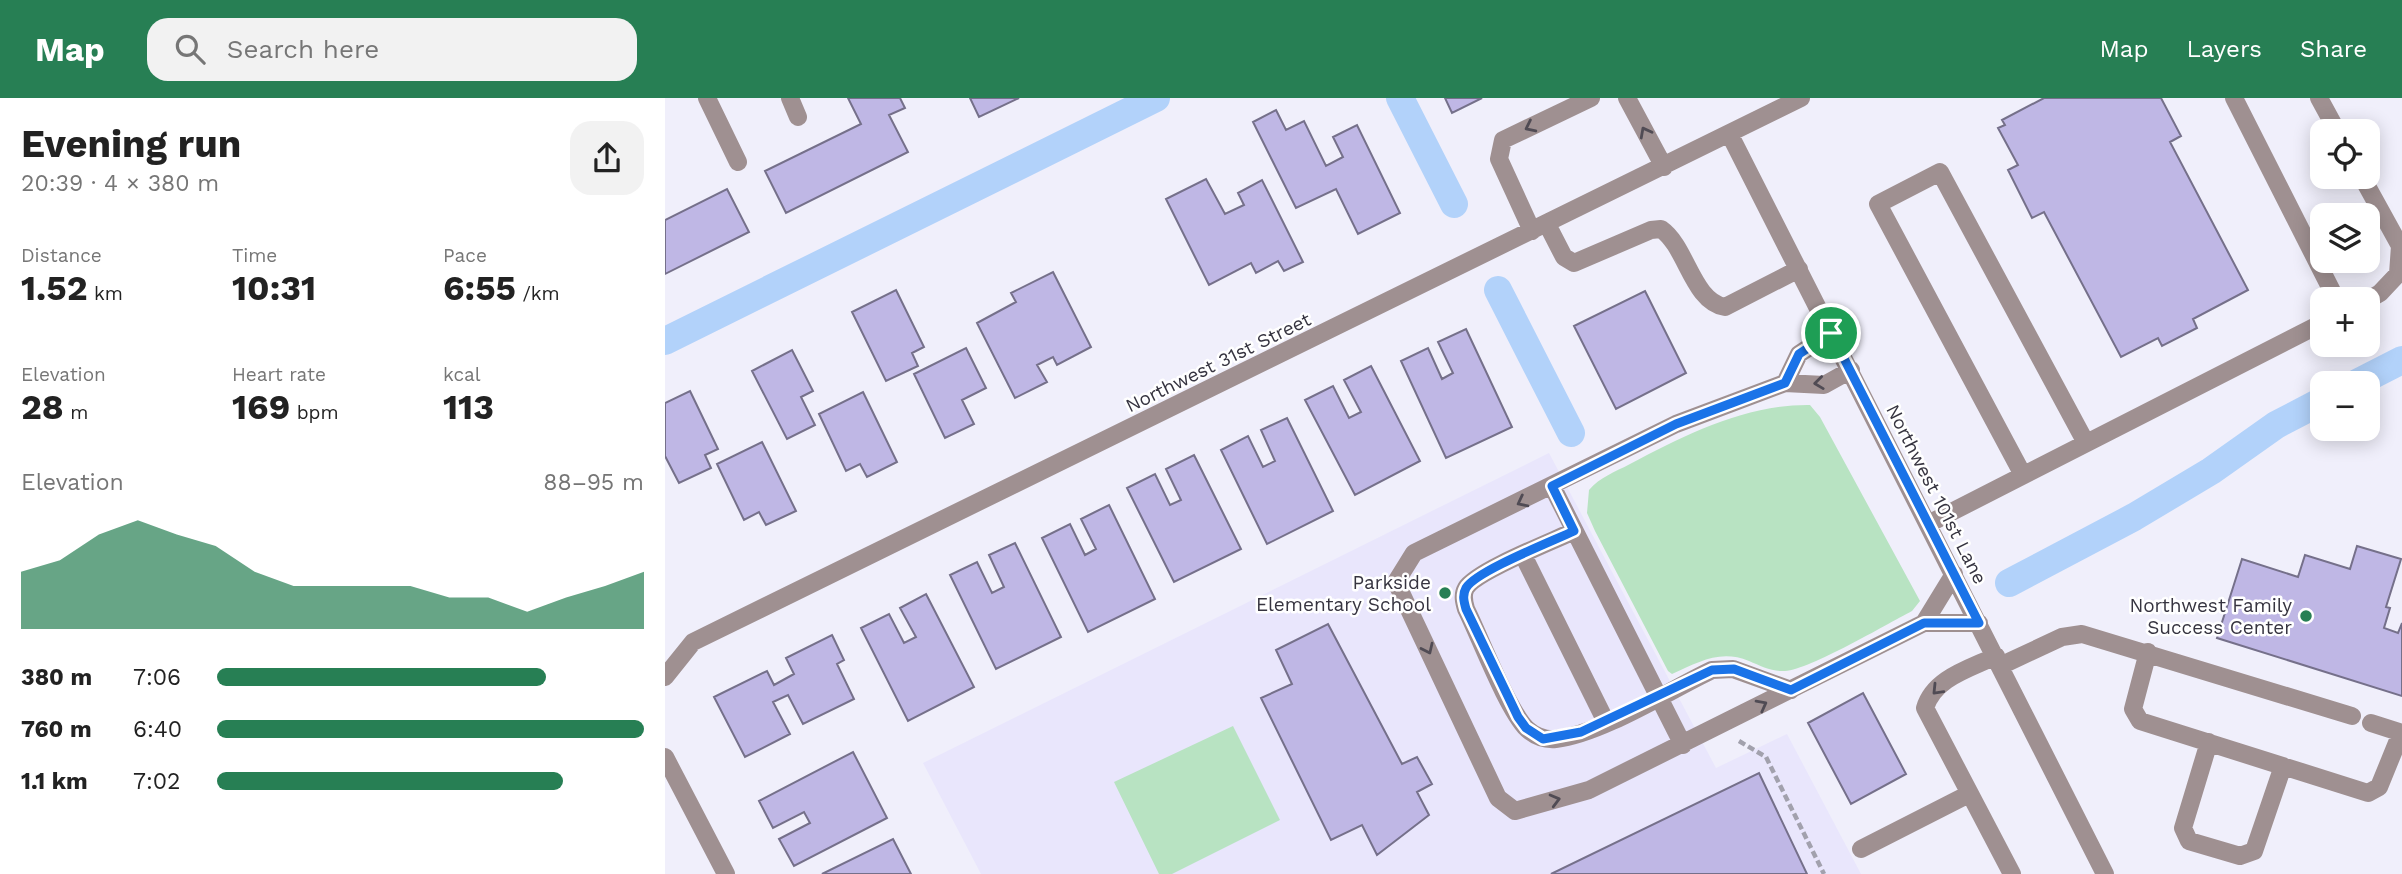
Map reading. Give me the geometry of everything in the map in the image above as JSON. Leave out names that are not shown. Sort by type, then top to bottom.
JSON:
[{"type":"street","points":[[707,98],[738,162]]},
{"type":"street","points":[[790,98],[798,117]]},
{"type":"street","points":[[1591,98],[1503,140],[1499,159],[1539,228],[1564,257],[1574,263],[1651,230],[1661,229],[1671,235],[1704,292],[1716,305],[1725,307],[1799,269]]},
{"type":"street","points":[[1627,98],[1664,167]]},
{"type":"street","points":[[2234,98],[2330,287]]},
{"type":"street","points":[[2319,98],[2330,119]]},
{"type":"street","name":"Northwest 31st Street","points":[[665,677],[693,642],[1730,135],[1796,99]]},
{"type":"street","name":"Northwest 101st Lane","points":[[1730,135],[2105,874]]},
{"type":"street","points":[[2023,475],[1878,204],[1940,172],[2086,443]]},
{"type":"street","points":[[2369,189],[2400,246],[2398,274],[2380,293]]},
{"type":"street","points":[[1928,524],[2310,329]]},
{"type":"street","points":[[1785,383],[1799,354],[1831,333]]},
{"type":"street","points":[[1851,370],[1825,385],[1785,383],[1676,424],[1414,553],[1396,582],[1498,798],[1515,811],[1589,790],[1924,623],[1979,623]]},
{"type":"street","points":[[1552,486],[1683,745]]},
{"type":"street","points":[[1574,531],[1475,579],[1467,586],[1463,596],[1466,609],[1518,717],[1526,728],[1543,739],[1581,732],[1712,670],[1722,668],[1791,690]]},
{"type":"street","points":[[1523,555],[1606,722]]},
{"type":"street","points":[[1924,623],[1954,574]]},
{"type":"street","points":[[2012,874],[1925,708],[1930,694],[1943,682],[2062,637],[2081,634],[2148,652],[2352,716]]},
{"type":"street","points":[[2148,652],[2133,709],[2140,720],[2368,793],[2375,792],[2379,787],[2401,733],[2371,723]]},
{"type":"street","points":[[2209,742],[2183,828],[2189,841],[2240,856],[2254,851],[2283,766]]},
{"type":"street","points":[[665,757],[726,874]]},
{"type":"street","points":[[1861,849],[1969,794]]},
{"type":"path","points":[[1739,741],[1766,757],[1824,874]]},
{"type":"shaded area","name":"Parkside Elementary School","points":[[1549,453],[1716,768],[1787,734],[1861,874],[981,874],[923,763]]},
{"type":"green space","points":[[1810,405],[1820,417],[1920,601],[1912,611],[1867,636],[1797,668],[1776,671],[1729,656],[1710,658],[1672,674],[1595,531],[1587,513],[1589,490],[1613,472],[1717,423],[1763,410]]},
{"type":"green space","points":[[1233,726],[1280,820],[1172,874],[1159,874],[1114,782]]},
{"type":"building","points":[[848,98],[900,98],[905,108],[889,115],[908,152],[786,213],[765,171],[861,124]]},
{"type":"building","points":[[970,98],[1019,98],[979,117]]},
{"type":"building","points":[[1445,98],[1482,98],[1452,113]]},
{"type":"building","points":[[2044,98],[2161,98],[2181,136],[2170,142],[2248,290],[2193,319],[2197,328],[2162,346],[2158,338],[2121,357],[2044,212],[2032,218],[2008,170],[2018,165],[1998,128],[2005,125],[2002,120]]},
{"type":"building","points":[[1276,110],[1286,130],[1304,121],[1326,166],[1343,157],[1333,137],[1357,125],[1400,213],[1358,234],[1336,189],[1296,208],[1253,122]]},
{"type":"building","points":[[1206,179],[1225,214],[1244,205],[1238,193],[1262,180],[1303,262],[1284,271],[1278,261],[1256,273],[1251,263],[1209,285],[1166,199]]},
{"type":"building","points":[[727,189],[749,232],[665,274],[665,220]]},
{"type":"building","points":[[1053,272],[1091,347],[1057,365],[1053,357],[1037,365],[1047,382],[1015,398],[977,323],[1016,302],[1011,293]]},
{"type":"building","points":[[896,290],[924,347],[912,353],[918,366],[886,381],[852,312]]},
{"type":"building","points":[[1645,291],[1686,373],[1616,409],[1574,326]]},
{"type":"building","points":[[1466,329],[1512,427],[1446,458],[1401,361],[1428,348],[1442,379],[1453,373],[1438,342]]},
{"type":"building","points":[[966,348],[986,388],[962,400],[974,424],[945,438],[914,374]]},
{"type":"building","points":[[792,350],[813,391],[801,397],[815,425],[787,439],[752,371]]},
{"type":"building","points":[[1371,366],[1420,461],[1355,495],[1305,400],[1333,386],[1349,418],[1361,412],[1344,380]]},
{"type":"building","points":[[690,391],[718,449],[705,455],[711,468],[679,483],[665,456],[665,403]]},
{"type":"building","points":[[863,392],[897,462],[867,477],[860,464],[846,471],[819,414]]},
{"type":"building","points":[[1287,418],[1333,511],[1267,544],[1221,450],[1248,436],[1263,467],[1275,461],[1261,430]]},
{"type":"building","points":[[762,442],[796,511],[766,525],[759,512],[744,520],[717,464]]},
{"type":"building","points":[[1194,455],[1241,549],[1174,582],[1127,488],[1155,474],[1170,505],[1181,500],[1166,469]]},
{"type":"building","points":[[1109,505],[1155,599],[1088,632],[1042,538],[1070,524],[1085,555],[1096,549],[1081,519]]},
{"type":"building","points":[[1015,543],[1061,637],[996,669],[950,575],[977,562],[992,593],[1004,587],[989,555]]},
{"type":"building","name":"Northwest Family Success Center","points":[[2357,546],[2401,559],[2386,607],[2390,608],[2384,628],[2398,633],[2402,623],[2402,696],[2217,638],[2242,559],[2298,577],[2305,555],[2350,569]]},
{"type":"building","points":[[926,594],[974,687],[908,721],[861,628],[889,614],[904,643],[916,637],[900,608]]},
{"type":"building","points":[[1328,624],[1402,764],[1417,757],[1432,784],[1417,792],[1429,815],[1377,855],[1362,825],[1331,840],[1261,698],[1292,684],[1276,650]]},
{"type":"building","points":[[832,635],[844,660],[837,664],[854,699],[803,724],[788,695],[773,702],[790,734],[745,757],[714,697],[767,671],[774,685],[794,674],[786,658]]},
{"type":"building","points":[[1863,693],[1906,774],[1851,804],[1808,723]]},
{"type":"building","points":[[853,752],[887,818],[794,866],[779,839],[810,823],[804,812],[773,828],[759,801]]},
{"type":"building","points":[[1759,773],[1807,874],[1551,874]]},
{"type":"building","points":[[893,839],[911,874],[822,874]]},
{"type":"waterway","points":[[665,341],[1156,98]]},
{"type":"waterway","points":[[1400,98],[1454,204]]},
{"type":"waterway","points":[[1498,290],[1571,433]]},
{"type":"waterway","points":[[2380,371],[2402,360]]},
{"type":"waterway","points":[[2009,583],[2134,517],[2211,471],[2276,425],[2310,407]]},
{"type":"place","name":"Parkside Elementary School","points":[[1445,593]]},
{"type":"place","name":"Northwest Family Success Center","points":[[2306,616]]},
{"type":"route","points":[[1831,333],[1979,623],[1924,623],[1791,690],[1734,669],[1722,668],[1712,670],[1581,732],[1556,739],[1543,739],[1526,728],[1518,717],[1466,609],[1463,596],[1467,586],[1490,570],[1574,531],[1552,486],[1676,424],[1785,383],[1799,354],[1831,333]]}]
